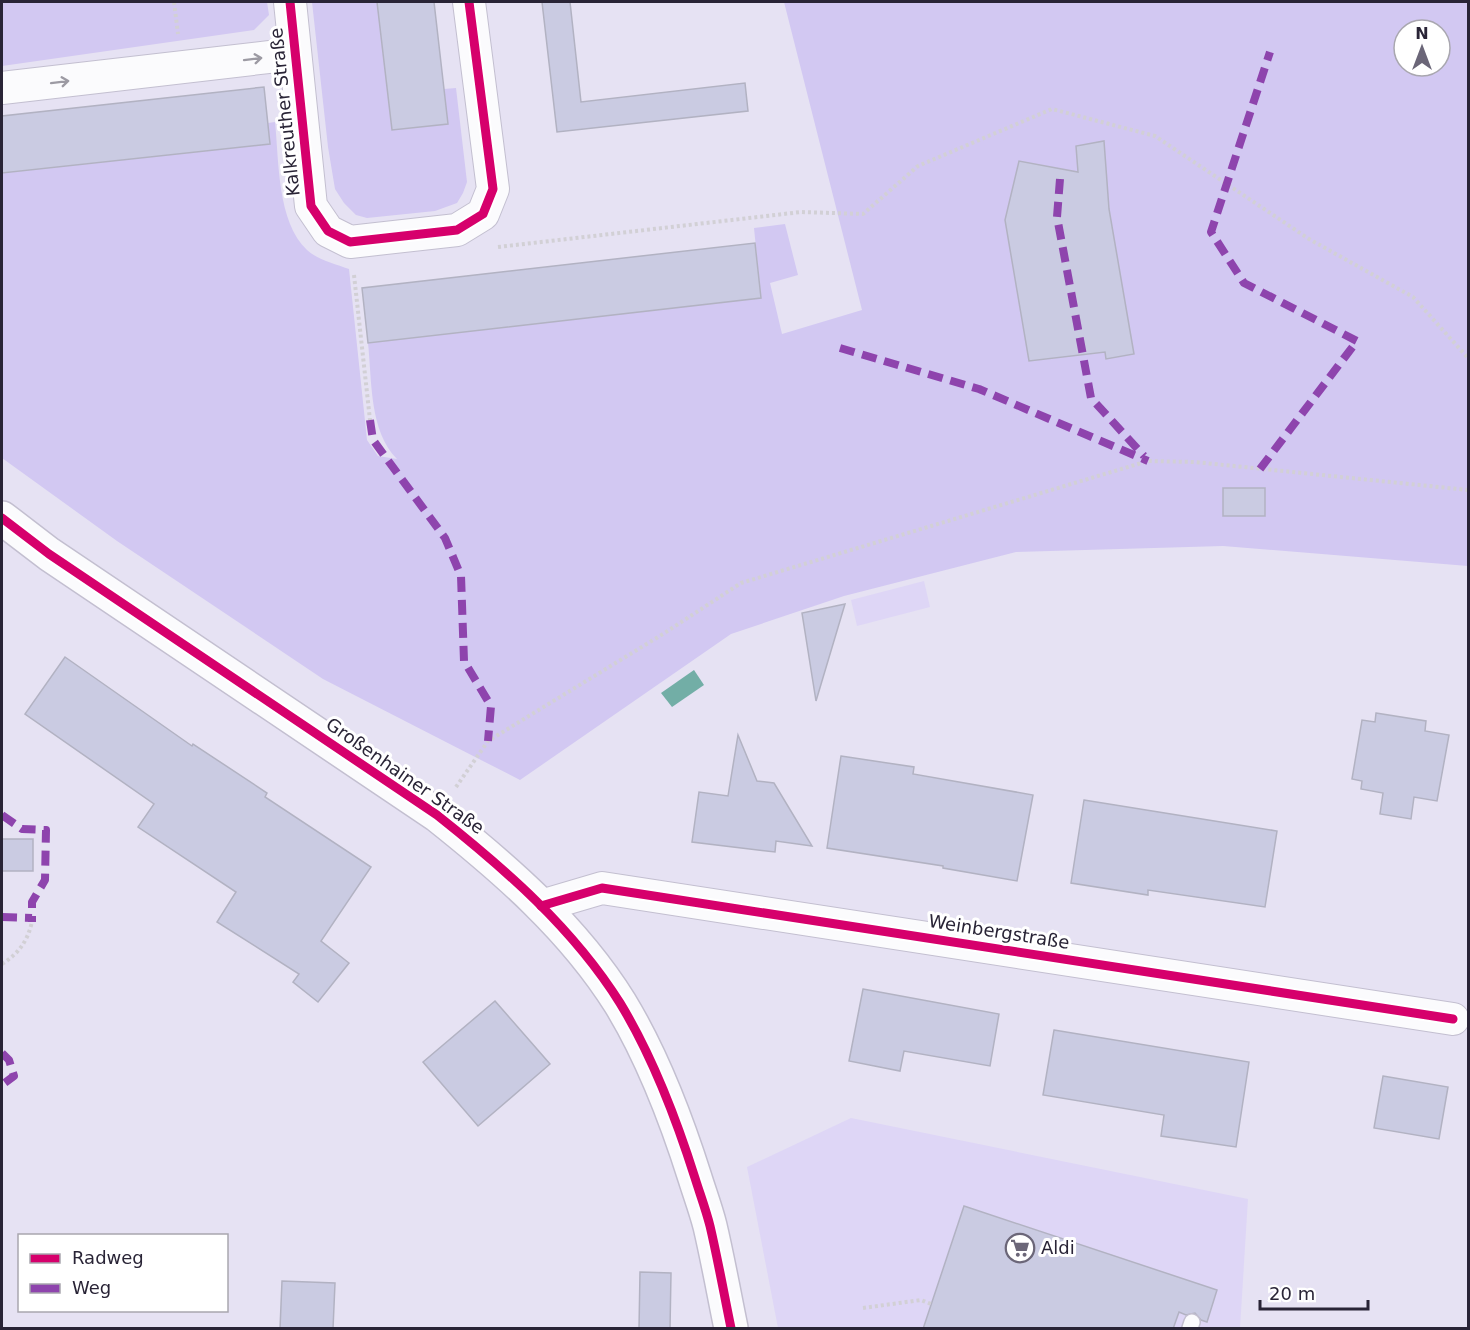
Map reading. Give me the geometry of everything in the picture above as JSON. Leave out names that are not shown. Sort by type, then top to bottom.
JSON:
[{"type":"main road","name":"Großenhainer Straße","points":[[2,519],[49,554],[437,815],[492,859],[541,906],[591,964],[619,1002],[644,1047],[683,1140],[710,1224],[730,1329]]},
{"type":"street","name":"Kalkreuther Straße","points":[[290,2],[311,206],[328,231],[350,242]]},
{"type":"street","points":[[350,242],[457,230],[483,214],[493,189],[470,2]]},
{"type":"street","name":"Kalkreuther Straße","points":[[2,88],[295,54]]},
{"type":"street","name":"Weinbergstraße","points":[[541,906],[602,888],[1461,1021]]},
{"type":"path","points":[[457,230],[472,250],[801,212],[863,214],[918,166],[1052,109],[1155,136],[1309,239],[1413,297],[1468,358]]},
{"type":"path","points":[[350,242],[370,420]]},
{"type":"path","points":[[437,815],[488,741],[663,634],[741,583],[1148,461],[1195,462],[1468,490]]},
{"type":"path","points":[[2,964],[23,946],[28,938],[32,922]]},
{"type":"path","points":[[863,1308],[921,1300],[931,1304]]},
{"type":"shaded area","points":[[2,2],[267,2],[269,15],[254,30],[2,66]]},
{"type":"shaded area","points":[[312,2],[377,2],[392,130],[447,124],[444,89],[456,88],[467,182],[457,203],[435,211],[367,218],[356,215],[344,203],[335,189],[328,147]]},
{"type":"shaded area","points":[[784,2],[1468,2],[1468,566],[1223,546],[1016,552],[844,596],[731,634],[520,780],[323,679],[117,541],[2,458],[2,173],[270,144],[268,123],[275,122],[281,190],[290,224],[297,238],[307,250],[316,256],[349,269],[367,440],[378,456],[397,459],[381,434],[377,420],[368,343],[761,298],[754,228],[785,224],[798,275],[770,283],[782,334],[862,310]]},
{"type":"shaded area","points":[[924,581],[930,607],[857,626],[851,600]]},
{"type":"shaded area","points":[[694,670],[704,685],[672,707],[661,693]]},
{"type":"shaded area","points":[[851,1118],[1248,1199],[1240,1328],[778,1328],[747,1167]]},
{"type":"building","points":[[377,2],[434,2],[448,124],[392,130]]},
{"type":"building","points":[[542,2],[570,2],[581,102],[745,83],[748,111],[557,132]]},
{"type":"building","points":[[264,87],[270,144],[2,173],[2,116]]},
{"type":"building","points":[[1104,141],[1109,209],[1134,354],[1106,359],[1105,352],[1029,361],[1005,220],[1019,161],[1078,172],[1076,146]]},
{"type":"building","points":[[755,243],[761,298],[368,343],[362,288]]},
{"type":"building","points":[[1223,488],[1265,488],[1265,516],[1223,516]]},
{"type":"building","points":[[845,604],[816,701],[802,613]]},
{"type":"building","points":[[65,657],[192,746],[193,744],[267,793],[265,797],[371,867],[321,941],[349,963],[318,1002],[293,982],[299,974],[217,922],[236,892],[138,827],[154,804],[25,714]]},
{"type":"building","points":[[1376,713],[1426,721],[1425,731],[1449,735],[1437,801],[1414,797],[1411,819],[1380,814],[1383,793],[1361,789],[1362,781],[1352,779],[1362,720],[1375,722]]},
{"type":"building","points":[[738,735],[757,781],[774,783],[812,846],[776,841],[775,852],[692,842],[699,792],[728,796]]},
{"type":"building","points":[[841,756],[914,767],[913,774],[1033,795],[1017,881],[943,868],[943,866],[827,848]]},
{"type":"building","points":[[1084,800],[1277,831],[1265,907],[1148,890],[1148,895],[1071,883]]},
{"type":"building","points":[[2,839],[33,839],[33,871],[2,871]]},
{"type":"building","points":[[863,989],[999,1014],[990,1066],[904,1051],[900,1071],[849,1061]]},
{"type":"building","points":[[495,1001],[550,1064],[478,1126],[423,1062]]},
{"type":"building","points":[[1054,1030],[1249,1062],[1236,1147],[1161,1136],[1164,1115],[1043,1095]]},
{"type":"building","points":[[1383,1076],[1448,1087],[1439,1139],[1374,1128]]},
{"type":"building","name":"Aldi","points":[[964,1206],[1217,1290],[1207,1322],[1201,1320],[1195,1313],[1186,1315],[1179,1312],[1173,1329],[923,1329]]},
{"type":"building","points":[[640,1272],[671,1273],[670,1329],[639,1329]]},
{"type":"building","points":[[282,1281],[335,1283],[333,1329],[280,1329]]},
{"type":"marked path","points":[[1260,469],[1357,341],[1244,283],[1211,232],[1270,52]]},
{"type":"marked path","points":[[1060,179],[1057,217],[1091,398],[1144,456]]},
{"type":"marked path","points":[[840,348],[979,389],[1148,461]]},
{"type":"marked path","points":[[370,420],[373,440],[445,538],[461,576],[464,661],[491,706],[488,741]]},
{"type":"marked path","points":[[2,815],[22,829],[46,830],[45,880],[32,902],[32,922]]},
{"type":"marked path","points":[[2,917],[32,918]]},
{"type":"marked path","points":[[2,1053],[9,1060],[14,1076],[2,1085]]},
{"type":"cycle path","points":[[290,2],[311,206],[328,231],[350,242],[457,230],[483,214],[493,189],[469,2]]},
{"type":"cycle path","points":[[2,518],[49,554],[437,815],[512,878],[559,925],[581,950],[620,1003],[663,1088],[708,1220],[731,1328]]},
{"type":"cycle path","points":[[541,906],[602,888],[1453,1019]]},
{"type":"place","name":"Aldi","points":[[1020,1248]]}]
